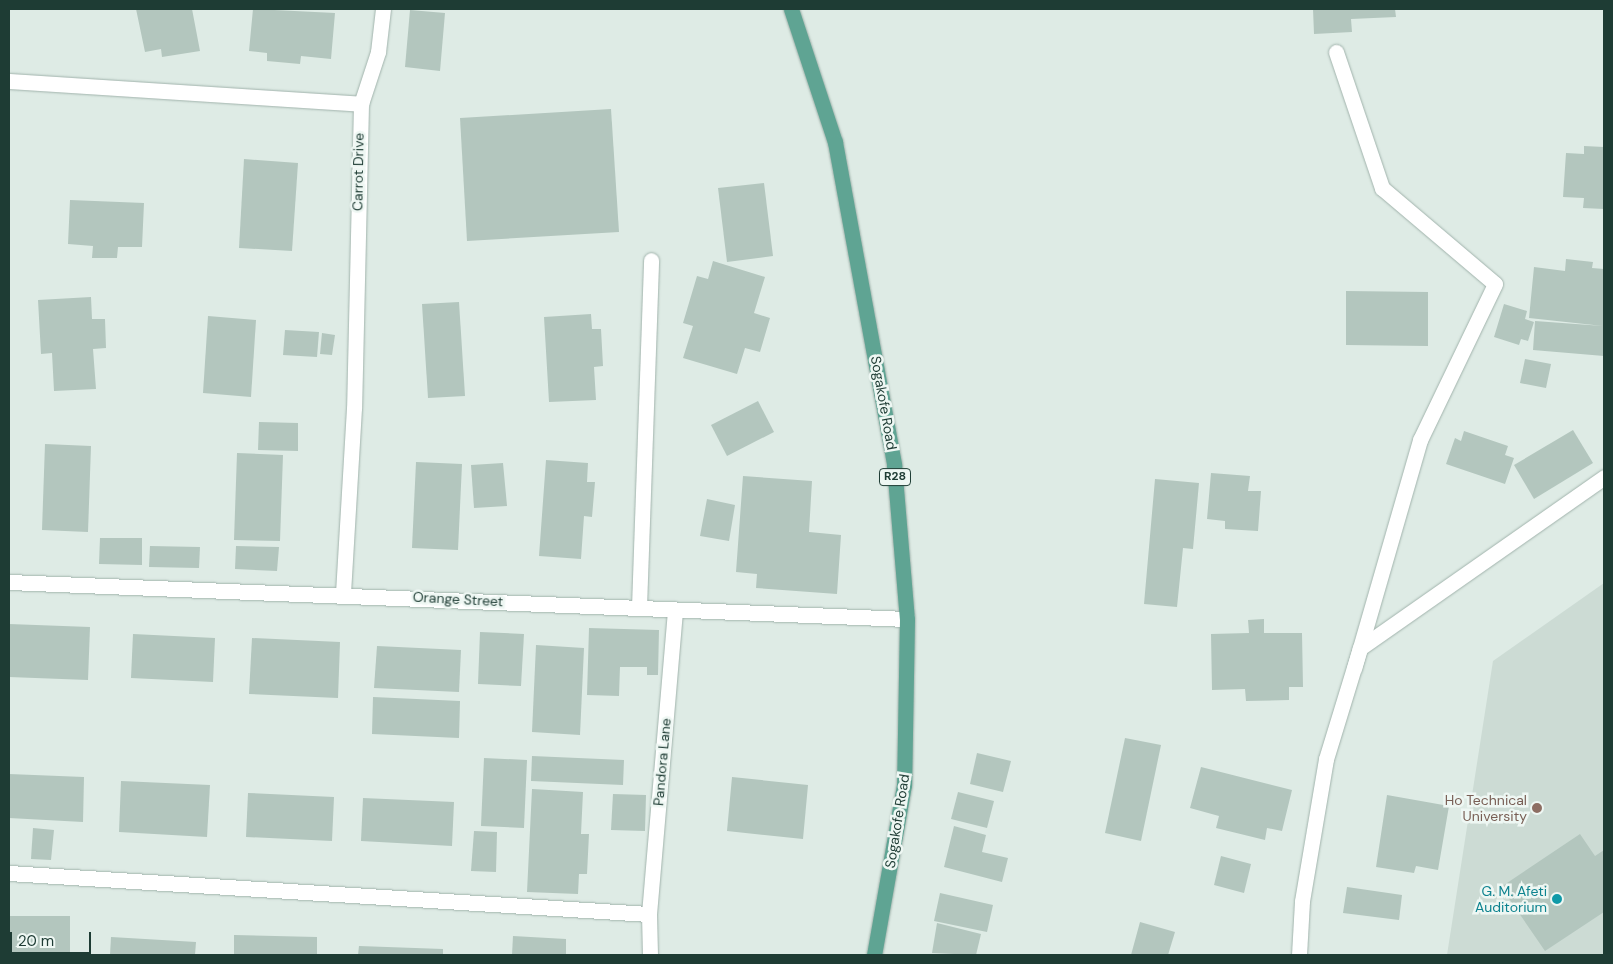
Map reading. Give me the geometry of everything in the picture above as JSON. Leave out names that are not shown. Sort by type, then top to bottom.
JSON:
[{"type":"main road","name":"Sogakofe Road","points":[[791,9],[835,142],[894,465],[907,619],[904,785],[874,955]]},
{"type":"street","name":"Carrot Drive","points":[[343,593],[354,408],[361,104],[378,52],[384,9]]},
{"type":"street","points":[[1336,52],[1382,188],[1495,284],[1420,440],[1354,668]]},
{"type":"street","points":[[9,81],[361,104]]},
{"type":"street","points":[[639,607],[651,260]]},
{"type":"street","points":[[1299,955],[1302,901],[1326,759],[1360,648],[1398,619],[1468,574],[1604,477]]},
{"type":"street","name":"Orange Street","points":[[9,582],[343,593],[675,610],[907,619]]},
{"type":"street","name":"Pandora Lane","points":[[650,955],[649,914],[675,610]]},
{"type":"street","points":[[9,873],[649,914]]},
{"type":"shaded area","name":"Ho Technical University","points":[[1604,583],[1604,955],[1447,955],[1493,661]]},
{"type":"building","points":[[136,9],[192,9],[200,51],[162,57],[161,49],[145,52]]},
{"type":"building","points":[[253,9],[335,13],[331,59],[301,56],[300,64],[267,61],[267,53],[249,51]]},
{"type":"building","points":[[1313,9],[1395,9],[1396,17],[1351,19],[1352,32],[1314,34]]},
{"type":"building","points":[[410,10],[445,13],[440,71],[405,67]]},
{"type":"building","points":[[611,109],[619,232],[467,241],[460,118]]},
{"type":"building","points":[[1584,146],[1604,147],[1604,209],[1583,208],[1584,198],[1563,197],[1566,153],[1584,154]]},
{"type":"building","points":[[244,159],[298,163],[292,251],[239,248]]},
{"type":"building","points":[[764,183],[773,256],[727,262],[718,188]]},
{"type":"building","points":[[70,200],[144,203],[142,247],[118,247],[117,258],[92,258],[93,246],[68,244]]},
{"type":"building","points":[[1566,259],[1593,262],[1592,268],[1604,269],[1604,356],[1533,350],[1535,321],[1603,326],[1529,318],[1534,267],[1565,271]]},
{"type":"building","points":[[713,261],[765,277],[754,313],[770,318],[760,352],[745,348],[737,374],[683,358],[693,326],[683,323],[697,276],[708,279]]},
{"type":"building","points":[[1346,291],[1428,292],[1428,346],[1346,345]]},
{"type":"building","points":[[91,297],[92,319],[105,319],[106,348],[93,349],[96,389],[54,391],[52,353],[41,354],[38,300]]},
{"type":"building","points":[[459,302],[465,396],[428,398],[422,304]]},
{"type":"building","points":[[1504,304],[1527,311],[1525,319],[1534,322],[1528,341],[1521,339],[1519,345],[1494,337]]},
{"type":"building","points":[[591,314],[592,329],[601,329],[603,366],[594,367],[596,400],[549,402],[544,317]]},
{"type":"building","points":[[208,316],[256,320],[251,397],[203,393]]},
{"type":"building","points":[[285,330],[319,332],[317,357],[283,355]]},
{"type":"building","points":[[322,333],[335,335],[332,355],[320,354]]},
{"type":"building","points":[[1525,359],[1551,364],[1546,388],[1520,383]]},
{"type":"building","points":[[758,401],[774,432],[727,456],[711,425]]},
{"type":"building","points":[[259,422],[298,423],[298,451],[258,450]]},
{"type":"building","points":[[1573,430],[1593,463],[1534,499],[1514,465]]},
{"type":"building","points":[[1464,431],[1508,446],[1505,455],[1514,458],[1505,484],[1446,464],[1455,438],[1461,441]]},
{"type":"building","points":[[45,444],[91,446],[88,532],[42,530]]},
{"type":"building","points":[[237,453],[283,455],[280,541],[234,540]]},
{"type":"building","points":[[546,460],[588,463],[587,482],[595,482],[592,517],[584,516],[581,559],[539,556]]},
{"type":"building","points":[[416,462],[462,464],[458,550],[412,548]]},
{"type":"building","points":[[503,463],[507,506],[474,508],[471,465]]},
{"type":"building","points":[[1211,473],[1250,476],[1248,491],[1261,491],[1258,531],[1225,529],[1225,521],[1207,519]]},
{"type":"building","points":[[743,476],[812,481],[809,532],[841,535],[837,594],[756,588],[757,574],[736,572]]},
{"type":"building","points":[[1155,479],[1199,483],[1193,549],[1183,548],[1177,607],[1144,604]]},
{"type":"building","points":[[707,499],[735,505],[729,541],[700,536]]},
{"type":"building","points":[[100,538],[142,538],[142,565],[99,564]]},
{"type":"building","points":[[150,546],[200,547],[199,568],[149,567]]},
{"type":"building","points":[[236,546],[279,547],[277,571],[235,569]]},
{"type":"building","points":[[1264,619],[1264,633],[1302,633],[1303,687],[1289,687],[1289,700],[1246,701],[1245,689],[1212,690],[1211,634],[1249,633],[1248,620]]},
{"type":"building","points":[[9,624],[90,627],[88,680],[9,677]]},
{"type":"building","points":[[589,628],[659,630],[658,675],[647,675],[647,667],[620,667],[619,696],[587,695]]},
{"type":"building","points":[[480,632],[524,634],[521,686],[478,684]]},
{"type":"building","points":[[133,634],[215,638],[213,682],[131,678]]},
{"type":"building","points":[[252,638],[340,642],[338,698],[249,694]]},
{"type":"building","points":[[536,645],[584,648],[580,735],[532,732]]},
{"type":"building","points":[[377,646],[461,650],[459,692],[374,688]]},
{"type":"building","points":[[373,697],[460,701],[459,738],[372,734]]},
{"type":"building","points":[[1125,738],[1161,745],[1141,841],[1105,833]]},
{"type":"building","points":[[977,753],[1011,761],[1003,792],[970,784]]},
{"type":"building","points":[[532,756],[624,760],[623,785],[531,781]]},
{"type":"building","points":[[484,758],[527,760],[524,828],[481,826]]},
{"type":"building","points":[[1201,767],[1292,790],[1282,831],[1267,828],[1265,840],[1216,828],[1219,816],[1190,808]]},
{"type":"building","points":[[9,774],[84,777],[83,822],[9,818]]},
{"type":"building","points":[[732,777],[808,785],[803,839],[727,831]]},
{"type":"building","points":[[121,781],[210,785],[207,837],[119,832]]},
{"type":"building","points":[[532,789],[583,792],[581,834],[589,834],[587,874],[579,874],[578,894],[527,892]]},
{"type":"building","points":[[958,792],[994,801],[987,828],[951,819]]},
{"type":"building","points":[[248,793],[334,797],[332,841],[246,837]]},
{"type":"building","points":[[613,794],[646,795],[645,831],[611,830]]},
{"type":"building","points":[[1387,795],[1449,806],[1438,870],[1416,866],[1414,873],[1376,867]]},
{"type":"building","points":[[363,798],[454,802],[452,846],[361,841]]},
{"type":"building","points":[[954,826],[986,835],[982,852],[1008,858],[1002,882],[944,867]]},
{"type":"building","points":[[33,828],[54,830],[51,860],[31,859]]},
{"type":"building","points":[[474,831],[497,832],[496,872],[471,871]]},
{"type":"building","name":"G. M. Afeti Auditorium","points":[[1580,834],[1595,856],[1604,850],[1604,912],[1545,951],[1501,887]]},
{"type":"building","points":[[1221,856],[1251,864],[1244,893],[1214,885]]},
{"type":"building","points":[[1347,887],[1402,895],[1399,920],[1343,913]]},
{"type":"building","points":[[940,893],[993,905],[987,932],[934,921]]},
{"type":"building","points":[[9,916],[70,916],[70,955],[9,955]]},
{"type":"building","points":[[1140,922],[1175,932],[1168,955],[1131,955]]},
{"type":"building","points":[[937,923],[981,934],[976,955],[932,953]]},
{"type":"building","points":[[234,935],[317,937],[317,955],[234,955]]},
{"type":"building","points":[[513,936],[566,939],[566,955],[512,955]]},
{"type":"building","points":[[111,937],[196,942],[195,955],[110,955]]},
{"type":"building","points":[[359,946],[443,949],[443,955],[358,955]]},
{"type":"place","name":"Ho Technical University","points":[[1537,808]]},
{"type":"place","name":"G. M. Afeti Auditorium","points":[[1557,899]]}]
